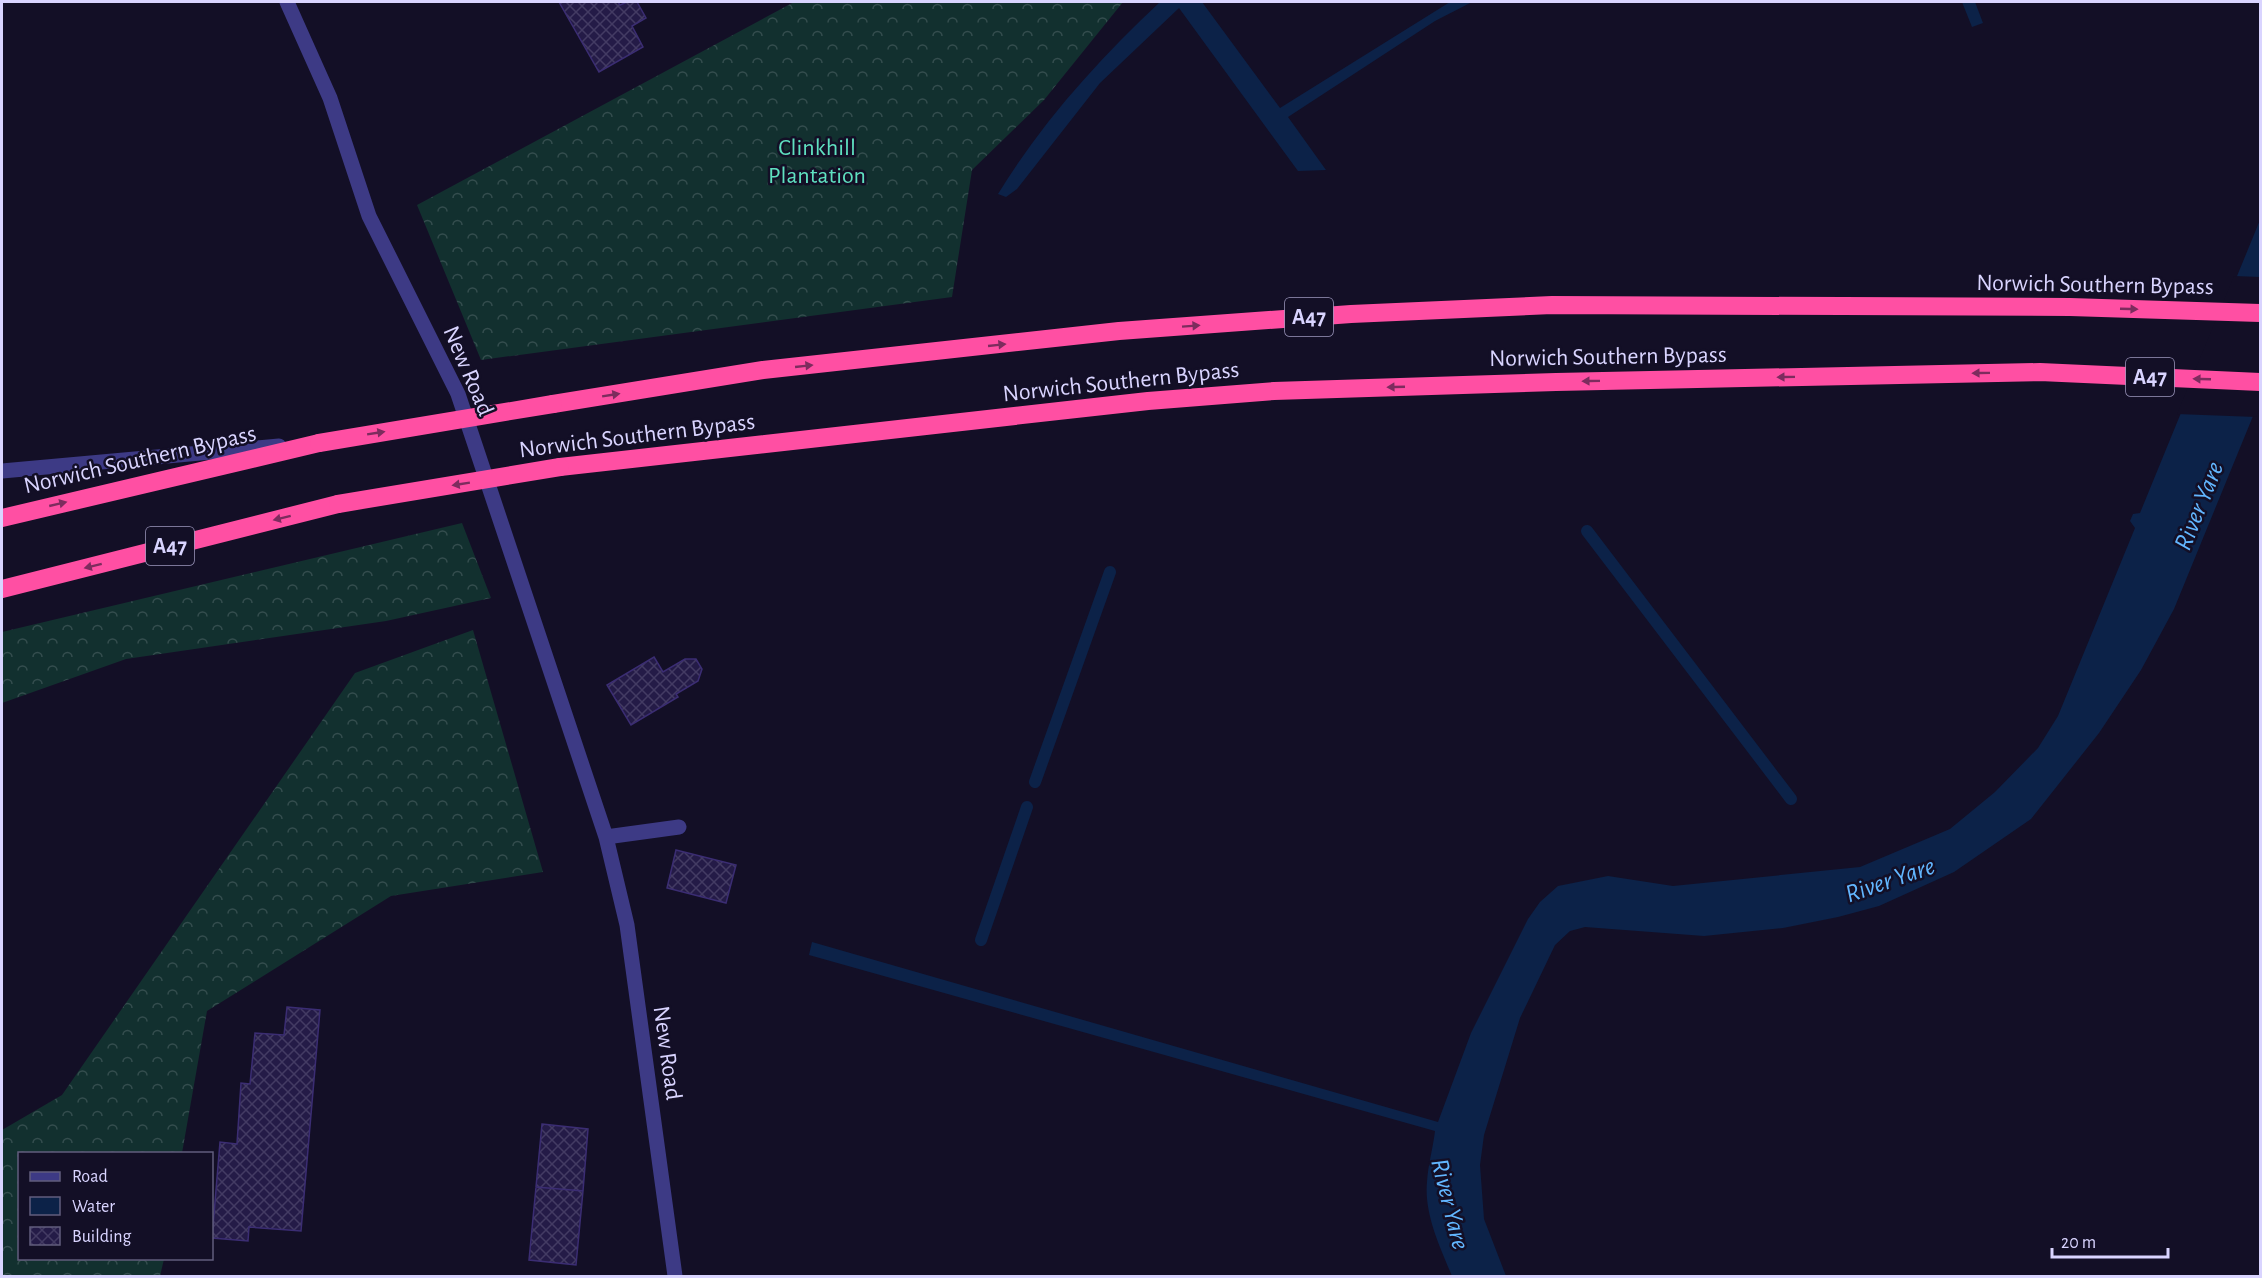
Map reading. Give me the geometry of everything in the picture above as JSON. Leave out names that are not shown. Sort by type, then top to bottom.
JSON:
[{"type":"highway","name":"Norwich Southern Bypass","points":[[2,518],[319,442],[763,370],[1119,331],[1352,314],[1552,305],[2070,307],[2260,313]]},
{"type":"highway","name":"Norwich Southern Bypass","points":[[2,588],[338,504],[560,467],[1148,401],[1274,391],[1568,381],[2040,372],[2260,382]]},
{"type":"street","name":"New Road","points":[[287,2],[330,98],[369,216],[458,394],[606,837],[627,925],[675,1276]]},
{"type":"street","points":[[2,471],[319,442]]},
{"type":"street","points":[[606,837],[679,827]]},
{"type":"green space","name":"Clinkhill Plantation","points":[[794,2],[1123,2],[1044,100],[972,170],[952,297],[481,360],[417,205]]},
{"type":"green space","points":[[462,523],[491,598],[386,621],[126,659],[2,703],[2,632]]},
{"type":"green space","points":[[473,630],[543,872],[391,896],[207,1011],[182,1152],[18,1152],[18,1260],[164,1260],[160,1276],[2,1276],[2,1130],[62,1095],[355,673]]},
{"type":"water","points":[[1160,2],[1202,2],[1280,108],[1450,2],[1472,2],[1435,21],[1288,117],[1326,170],[1298,171],[1179,8],[1100,83],[1017,189],[1006,197],[998,194],[1033,142],[1073,92]]},
{"type":"water","points":[[1962,2],[1975,2],[1983,23],[1972,27]]},
{"type":"water","name":"River Yare","points":[[2260,220],[2260,399],[2174,609],[2141,670],[2099,733],[2031,819],[1954,872],[1879,906],[1783,928],[1704,936],[1585,927],[1570,931],[1555,945],[1520,1018],[1484,1135],[1480,1165],[1484,1219],[1506,1276],[1452,1276],[1434,1230],[1428,1206],[1428,1176],[1435,1131],[809,955],[812,942],[1438,1122],[1471,1033],[1528,919],[1540,902],[1558,886],[1608,876],[1673,886],[1860,867],[1950,829],[1995,792],[2038,748],[2058,716],[2135,528],[2130,521],[2133,514],[2140,513]]},
{"type":"pier","points":[[2234,276],[2260,277],[2260,407],[2256,417],[2177,414]]},
{"type":"building","points":[[559,2],[618,2],[620,5],[637,2],[646,18],[632,26],[643,47],[599,72]]},
{"type":"building","points":[[654,657],[663,672],[685,659],[696,659],[702,669],[698,681],[676,694],[678,697],[631,725],[607,685]]},
{"type":"building","points":[[676,850],[736,865],[726,903],[667,888]]},
{"type":"building","points":[[287,1007],[320,1010],[301,1231],[249,1227],[248,1241],[213,1238],[220,1142],[237,1144],[241,1083],[250,1084],[255,1033],[284,1035]]},
{"type":"building","points":[[542,1124],[588,1129],[583,1191],[536,1187]]},
{"type":"building","points":[[536,1187],[583,1191],[576,1265],[529,1260]]},
{"type":"waterway","points":[[1587,531],[1791,799]]},
{"type":"waterway","points":[[1035,782],[1110,572]]},
{"type":"waterway","points":[[981,940],[1027,807]]}]
